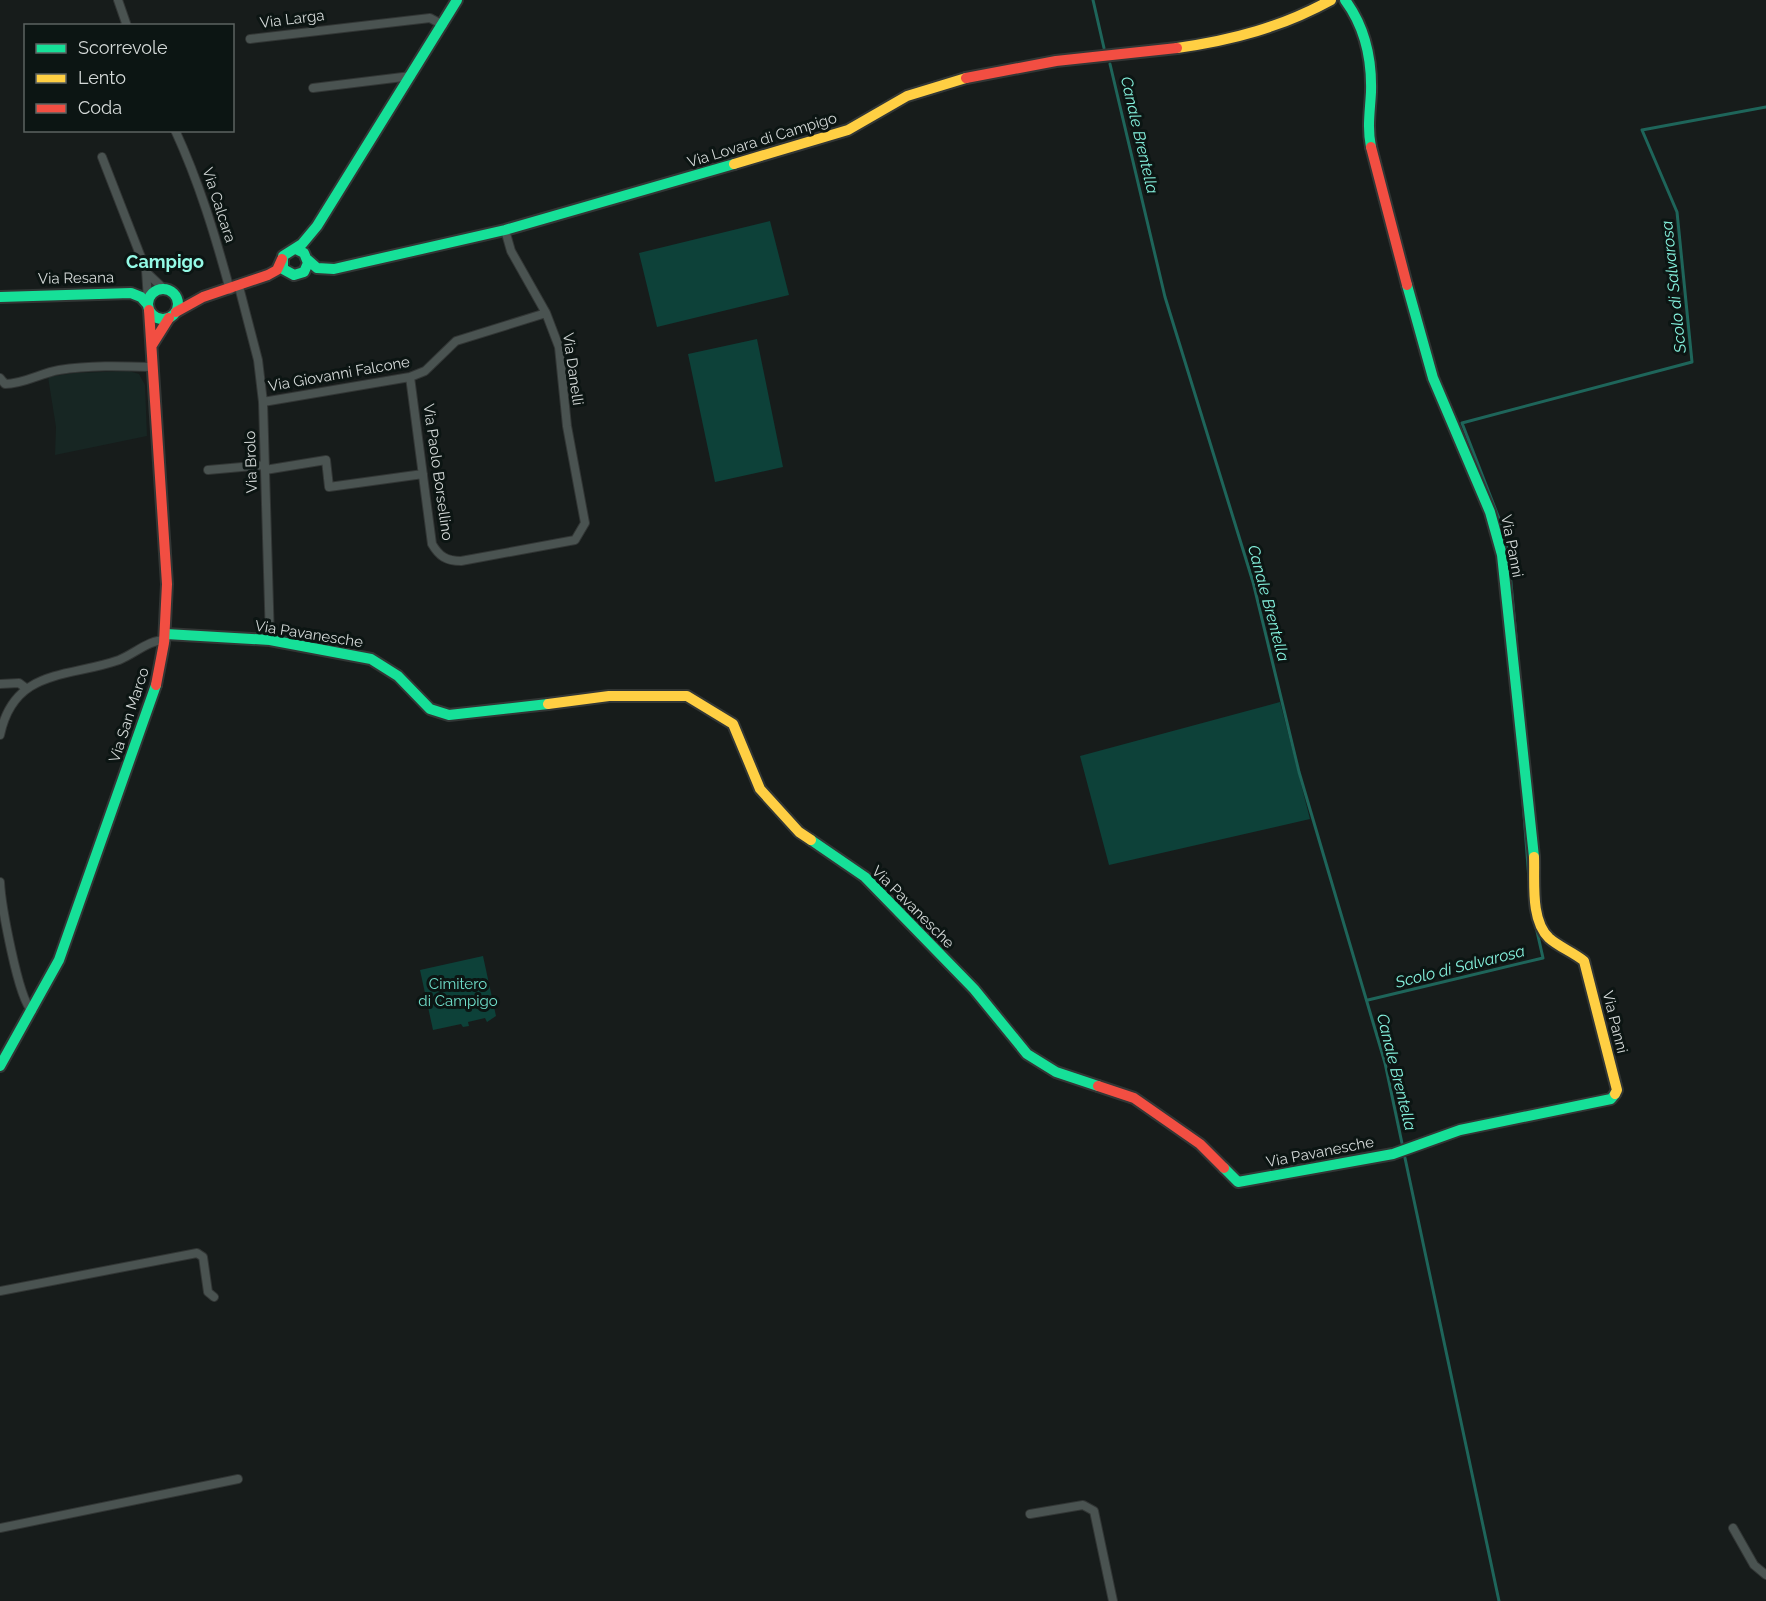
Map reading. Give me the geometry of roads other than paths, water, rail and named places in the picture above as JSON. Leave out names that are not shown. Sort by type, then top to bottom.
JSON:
[{"type":"street","points":[[118,0],[126,24]]},
{"type":"street","points":[[312,232],[305,270],[297,275],[285,271],[282,259],[287,252],[296,249],[312,232],[457,0]]},
{"type":"street","name":"Via Lovara di Campigo","points":[[172,315],[207,296],[238,287],[297,275],[321,273],[505,230],[825,138],[855,127],[913,93],[934,87],[1042,63],[1169,50],[1236,37],[1287,23],[1331,0]]},
{"type":"street","name":"Via Panni","points":[[1345,0],[1362,28],[1369,51],[1371,92],[1367,129],[1399,259],[1433,378],[1490,512],[1502,555],[1534,852],[1539,923],[1545,935],[1558,945],[1574,951],[1584,962],[1617,1090],[1616,1095]]},
{"type":"street","name":"Via Larga","points":[[250,39],[430,18],[443,25]]},
{"type":"street","points":[[313,88],[411,76]]},
{"type":"street","name":"Via Calcara","points":[[176,132],[193,169],[238,287]]},
{"type":"street","points":[[102,157],[156,297]]},
{"type":"street","name":"Via Danelli","points":[[505,230],[511,251],[553,327],[562,364],[567,426],[585,523]]},
{"type":"street","points":[[296,249],[317,268],[334,269]]},
{"type":"street","name":"Via Lovara di Campigo","points":[[238,287],[273,273],[282,259]]},
{"type":"street","points":[[146,271],[156,297]]},
{"type":"street","name":"Via Brolo","points":[[238,287],[258,360],[263,402],[270,639]]},
{"type":"street","name":"Via Resana","points":[[0,297],[131,293],[141,297],[156,297],[159,319],[172,315]]},
{"type":"street","name":"Via Lovara di Campigo","points":[[156,297],[207,296]]},
{"type":"street","points":[[156,297],[178,302],[172,315]]},
{"type":"street","name":"Via San Marco","points":[[0,1066],[32,1011],[63,949],[151,701],[166,637],[166,576],[152,367],[156,297]]},
{"type":"street","name":"Via Giovanni Falcone","points":[[263,402],[410,377],[425,371],[456,341],[546,313]]},
{"type":"street","name":"Via San Marco","points":[[152,348],[172,315]]},
{"type":"street","points":[[0,378],[5,384],[15,384],[64,369],[152,367]]},
{"type":"street","name":"Via Paolo Borsellino","points":[[410,377],[432,544],[437,552],[450,561],[566,544],[579,536],[585,523]]},
{"type":"street","points":[[208,470],[265,467],[326,460],[329,487],[423,474]]},
{"type":"street","points":[[0,735],[8,711],[27,688],[43,678],[119,660],[166,637]]},
{"type":"street","name":"Via Pavanesche","points":[[166,637],[270,639],[371,659],[398,676],[430,709],[449,715],[477,714],[609,696],[687,696],[733,724],[760,789],[799,831],[865,878],[974,989],[1027,1054],[1056,1072],[1134,1098],[1200,1144],[1238,1182],[1393,1154],[1460,1130],[1611,1099],[1616,1095]]},
{"type":"street","points":[[0,684],[19,683],[27,688]]},
{"type":"street","points":[[0,882],[7,931],[24,997],[32,1011]]},
{"type":"street","points":[[0,1291],[197,1253],[204,1257],[208,1292],[214,1297]]},
{"type":"street","points":[[0,1528],[238,1479]]},
{"type":"street","points":[[1030,1514],[1083,1505],[1094,1511],[1113,1601]]},
{"type":"street","points":[[1733,1528],[1754,1565],[1766,1575]]},
{"type":"waterway","name":"Canale Brentella","points":[[1093,0],[1104,48]]},
{"type":"waterway","name":"Canale Brentella","points":[[1110,64],[1165,297],[1253,582],[1299,772],[1385,1063],[1403,1148]]},
{"type":"waterway","name":"Scolo di Salvarosa","points":[[1505,534],[1462,423],[1692,362],[1677,212],[1642,130],[1766,107]]},
{"type":"waterway","name":"Scolo di Salvarosa","points":[[1507,540],[1516,637]]},
{"type":"waterway","name":"Scolo di Salvarosa","points":[[1522,788],[1529,880]]},
{"type":"waterway","name":"Scolo di Salvarosa","points":[[1368,1000],[1543,958],[1536,927]]},
{"type":"waterway","name":"Canale Brentella","points":[[1405,1158],[1499,1601]]},
{"type":"district","name":"Campigo","points":[[165,262]]},
{"type":"park label","name":"Cimitero di Campigo","points":[[458,992]]}]
